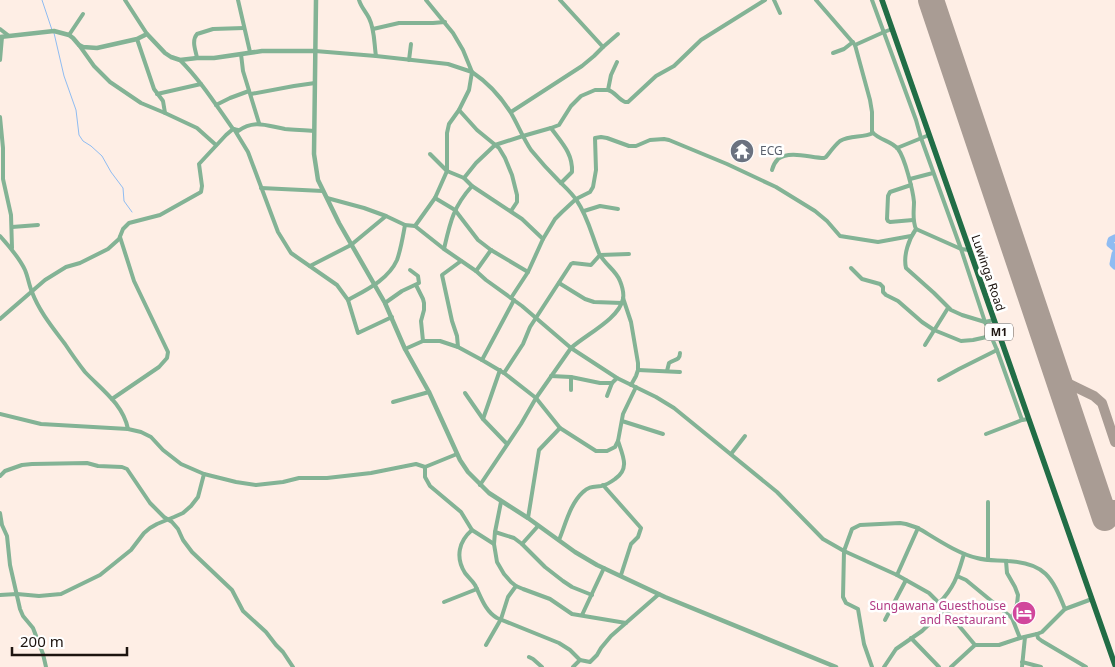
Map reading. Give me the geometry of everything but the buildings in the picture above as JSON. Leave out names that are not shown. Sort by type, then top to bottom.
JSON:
[{"type":"highway","name":"Luwinga Road","points":[[882,0],[1115,664]]},
{"type":"street","points":[[126,0],[147,34],[165,53],[180,60],[222,58],[250,52],[275,50],[315,52],[448,64],[472,72],[481,78],[511,112],[530,148],[561,183],[570,190],[584,211],[600,255],[620,280],[622,301],[631,322],[637,356],[638,370],[631,385]]},
{"type":"street","points":[[238,0],[250,52]]},
{"type":"street","points":[[316,0],[314,131],[316,170],[323,191],[351,245],[385,303],[405,349],[429,392],[468,472],[480,485],[501,502],[528,518],[575,552],[604,568],[659,594],[836,667]]},
{"type":"street","points":[[359,0],[369,17],[373,29],[376,56]]},
{"type":"street","points":[[415,226],[435,198],[447,171],[447,133],[449,124],[459,110],[469,90],[472,72],[463,50],[453,33],[426,0]]},
{"type":"street","points":[[560,0],[603,47]]},
{"type":"street","points":[[464,178],[494,145],[558,125],[571,106],[581,96],[595,90],[608,90],[612,91],[622,101],[628,102],[656,76],[674,66],[701,40],[765,0]]},
{"type":"street","points":[[774,0],[780,13]]},
{"type":"street","points":[[816,0],[854,44],[870,100],[873,133],[897,148],[902,157],[911,185],[914,204],[913,220],[916,229],[961,249],[970,250]]},
{"type":"street","points":[[872,0],[916,120],[985,322],[1022,420]]},
{"type":"street","points":[[69,35],[83,14]]},
{"type":"street","points":[[373,29],[399,22],[445,22]]},
{"type":"street","points":[[197,58],[194,40],[196,34],[213,29],[244,28]]},
{"type":"street","points":[[0,29],[9,36]]},
{"type":"street","points":[[833,53],[893,29]]},
{"type":"street","points":[[0,60],[1,37],[51,31],[69,35],[79,45],[94,66],[110,82],[141,103],[201,131],[216,145]]},
{"type":"street","points":[[79,45],[97,48],[137,39],[147,34]]},
{"type":"street","points":[[511,112],[582,66],[618,34]]},
{"type":"street","points":[[137,39],[149,76],[163,101],[165,113]]},
{"type":"street","points":[[409,60],[411,44]]},
{"type":"street","points":[[240,54],[242,71],[259,123]]},
{"type":"street","points":[[180,60],[192,72],[236,130],[248,152],[278,232],[291,253],[337,285],[348,300],[358,333],[392,317]]},
{"type":"street","points":[[608,90],[611,75],[617,62]]},
{"type":"street","points":[[216,105],[230,98],[250,92],[315,83]]},
{"type":"street","points":[[158,94],[201,84]]},
{"type":"street","points":[[905,89],[913,87]]},
{"type":"street","points":[[908,98],[916,96]]},
{"type":"street","points":[[459,110],[477,130],[499,148],[505,158],[517,195],[517,202],[511,211]]},
{"type":"street","points":[[0,116],[3,179],[9,203],[12,250]]},
{"type":"street","points":[[916,120],[923,116]]},
{"type":"street","points":[[0,319],[45,280],[66,267],[80,263],[114,245],[123,228],[129,223],[160,215],[201,192],[199,164],[216,145],[236,130],[259,123],[287,129],[314,131]]},
{"type":"street","points":[[551,128],[570,157],[572,172],[561,183]]},
{"type":"street","points":[[772,170],[776,161],[782,157],[805,155],[824,158],[840,142],[873,133]]},
{"type":"street","points":[[897,148],[930,135]]},
{"type":"street","points":[[482,360],[555,219],[576,199],[590,192],[593,187],[596,170],[595,138],[607,138],[629,146],[636,146],[650,140],[664,139],[689,148],[776,187],[815,211],[840,236],[878,242],[911,236]]},
{"type":"street","points":[[430,154],[447,171],[464,178],[472,186],[511,211],[543,239]]},
{"type":"street","points":[[929,159],[937,155]]},
{"type":"street","points":[[910,180],[933,173]]},
{"type":"street","points":[[911,185],[890,192],[888,196],[887,219],[890,222],[913,220]]},
{"type":"street","points":[[938,185],[947,185]]},
{"type":"street","points":[[444,249],[455,210],[472,186]]},
{"type":"street","points":[[261,188],[323,191]]},
{"type":"street","points":[[940,193],[949,192]]},
{"type":"street","points":[[327,198],[364,208],[406,225],[415,226],[512,299],[571,348],[617,378],[674,408],[777,492],[823,539],[844,551],[897,575],[929,593],[976,645]]},
{"type":"street","points":[[435,198],[455,210],[478,240],[528,272]]},
{"type":"street","points":[[584,211],[600,206],[618,208]]},
{"type":"street","points":[[310,266],[351,245],[386,216]]},
{"type":"street","points":[[949,217],[959,220]]},
{"type":"street","points":[[12,227],[38,225]]},
{"type":"street","points":[[348,300],[374,285],[385,276],[397,260],[406,225]]},
{"type":"street","points":[[916,229],[911,236],[905,257],[906,268],[948,308],[985,322],[994,320]]},
{"type":"street","points":[[0,236],[25,270],[32,292],[49,322],[85,372],[112,399],[126,421],[128,429]]},
{"type":"street","points":[[112,399],[159,367],[167,358],[168,352],[134,281],[120,236]]},
{"type":"street","points":[[476,271],[491,250]]},
{"type":"street","points":[[504,373],[523,344],[536,318],[571,264],[590,265],[600,255],[629,254]]},
{"type":"street","points":[[458,348],[457,336],[442,275],[461,262]]},
{"type":"street","points":[[851,268],[862,279],[882,286],[886,295],[934,330],[961,341],[991,336]]},
{"type":"street","points":[[385,303],[402,291],[419,283],[418,276],[410,270]]},
{"type":"street","points":[[559,283],[585,299],[594,302],[622,301]]},
{"type":"street","points":[[416,285],[424,303],[421,321],[423,341]]},
{"type":"street","points":[[480,485],[571,348],[610,318],[622,301]]},
{"type":"street","points":[[925,345],[948,308]]},
{"type":"street","points":[[405,349],[423,341],[440,341],[482,360],[500,370],[536,398],[560,428],[596,451],[607,451],[615,447],[629,399],[636,387]]},
{"type":"street","points":[[940,380],[959,368],[997,350]]},
{"type":"street","points":[[668,371],[669,363],[679,359],[680,353]]},
{"type":"street","points":[[483,419],[500,370]]},
{"type":"street","points":[[638,370],[680,372]]},
{"type":"street","points":[[551,376],[612,383]]},
{"type":"street","points":[[571,377],[571,390]]},
{"type":"street","points":[[607,396],[612,383],[617,378]]},
{"type":"street","points":[[394,402],[429,392]]},
{"type":"street","points":[[465,393],[483,419],[507,444]]},
{"type":"street","points":[[0,414],[41,424],[128,429],[141,432],[151,437],[175,460],[204,474],[236,482],[263,485],[299,478],[371,473],[416,464],[425,467],[458,454]]},
{"type":"street","points":[[986,434],[1029,419]]},
{"type":"street","points":[[622,421],[663,434]]},
{"type":"street","points":[[528,518],[539,450],[560,428]]},
{"type":"street","points":[[731,454],[745,436]]},
{"type":"street","points":[[559,540],[576,500],[593,486],[612,482],[620,476],[624,469],[624,459],[618,441]]},
{"type":"street","points":[[0,476],[5,471],[22,465],[32,464],[87,463],[127,469],[150,503],[161,515],[172,522],[192,552],[232,590],[243,611],[266,632],[293,667]]},
{"type":"street","points":[[425,467],[425,477],[430,486],[461,512],[472,530],[494,544]]},
{"type":"street","points":[[0,595],[39,596],[61,594],[103,573],[130,550],[150,528],[183,513],[200,493],[204,474]]},
{"type":"street","points":[[603,485],[641,528],[638,537],[631,544],[621,575]]},
{"type":"street","points":[[501,502],[494,544],[497,562],[504,574],[516,586],[550,599],[572,614],[626,623]]},
{"type":"street","points":[[988,502],[988,560]]},
{"type":"street","points":[[0,513],[9,546],[10,565],[16,594],[22,613],[33,627],[46,667]]},
{"type":"street","points":[[872,667],[864,644],[858,609],[846,603],[843,597],[844,551],[852,529],[860,525],[906,524],[918,528],[964,554],[988,560],[1030,564],[1049,577],[1065,609]]},
{"type":"street","points":[[522,544],[538,526]]},
{"type":"street","points":[[897,575],[918,528]]},
{"type":"street","points":[[472,530],[462,541],[460,558],[465,572],[477,589],[489,613],[560,643],[580,660],[590,662],[594,659],[606,641],[659,594]]},
{"type":"street","points":[[495,532],[510,536],[522,544],[563,581],[592,595]]},
{"type":"street","points":[[939,603],[950,590],[964,554]]},
{"type":"street","points":[[1006,561],[1007,573],[1018,596],[1012,618]]},
{"type":"street","points":[[582,615],[604,568]]},
{"type":"street","points":[[957,576],[966,580],[1012,618],[1022,637],[1022,664],[1041,667]]},
{"type":"street","points":[[885,620],[906,580]]},
{"type":"street","points":[[486,645],[500,619],[506,601],[516,586]]},
{"type":"street","points":[[444,602],[477,589]]},
{"type":"street","points":[[951,667],[976,645],[999,645],[1042,632],[1065,609],[1092,598]]},
{"type":"street","points":[[884,667],[896,649],[912,638],[945,609]]},
{"type":"street","points":[[1037,634],[1038,638],[1042,641],[1086,667]]},
{"type":"street","points":[[912,638],[939,667]]},
{"type":"street","points":[[529,657],[542,667]]},
{"type":"street","points":[[572,667],[580,660]]},
{"type":"street","points":[[1110,667],[1115,664]]},
{"type":"waterway","points":[[42,0],[52,30]]},
{"type":"waterway","points":[[54,33],[64,76],[76,110],[79,135],[83,141],[102,156],[123,188],[124,201],[132,212]]},
{"type":"waterway","points":[[1115,238],[1111,240],[1110,244],[1115,248]]},
{"type":"waterway","points":[[1115,254],[1113,264],[1115,266]]},
{"type":"taxiway","points":[[1059,379],[1094,396],[1102,403],[1115,442]]},
{"type":"taxiway","points":[[1066,402],[1069,392],[1074,387]]},
{"type":"taxiway","points":[[1099,498],[1115,505]]},
{"type":"runway","points":[[931,0],[1105,518]]},
{"type":"place","name":"ECG","points":[[742,151]]},
{"type":"place","name":"Sungawana Guesthouse and Restaurant","points":[[1024,613]]}]
